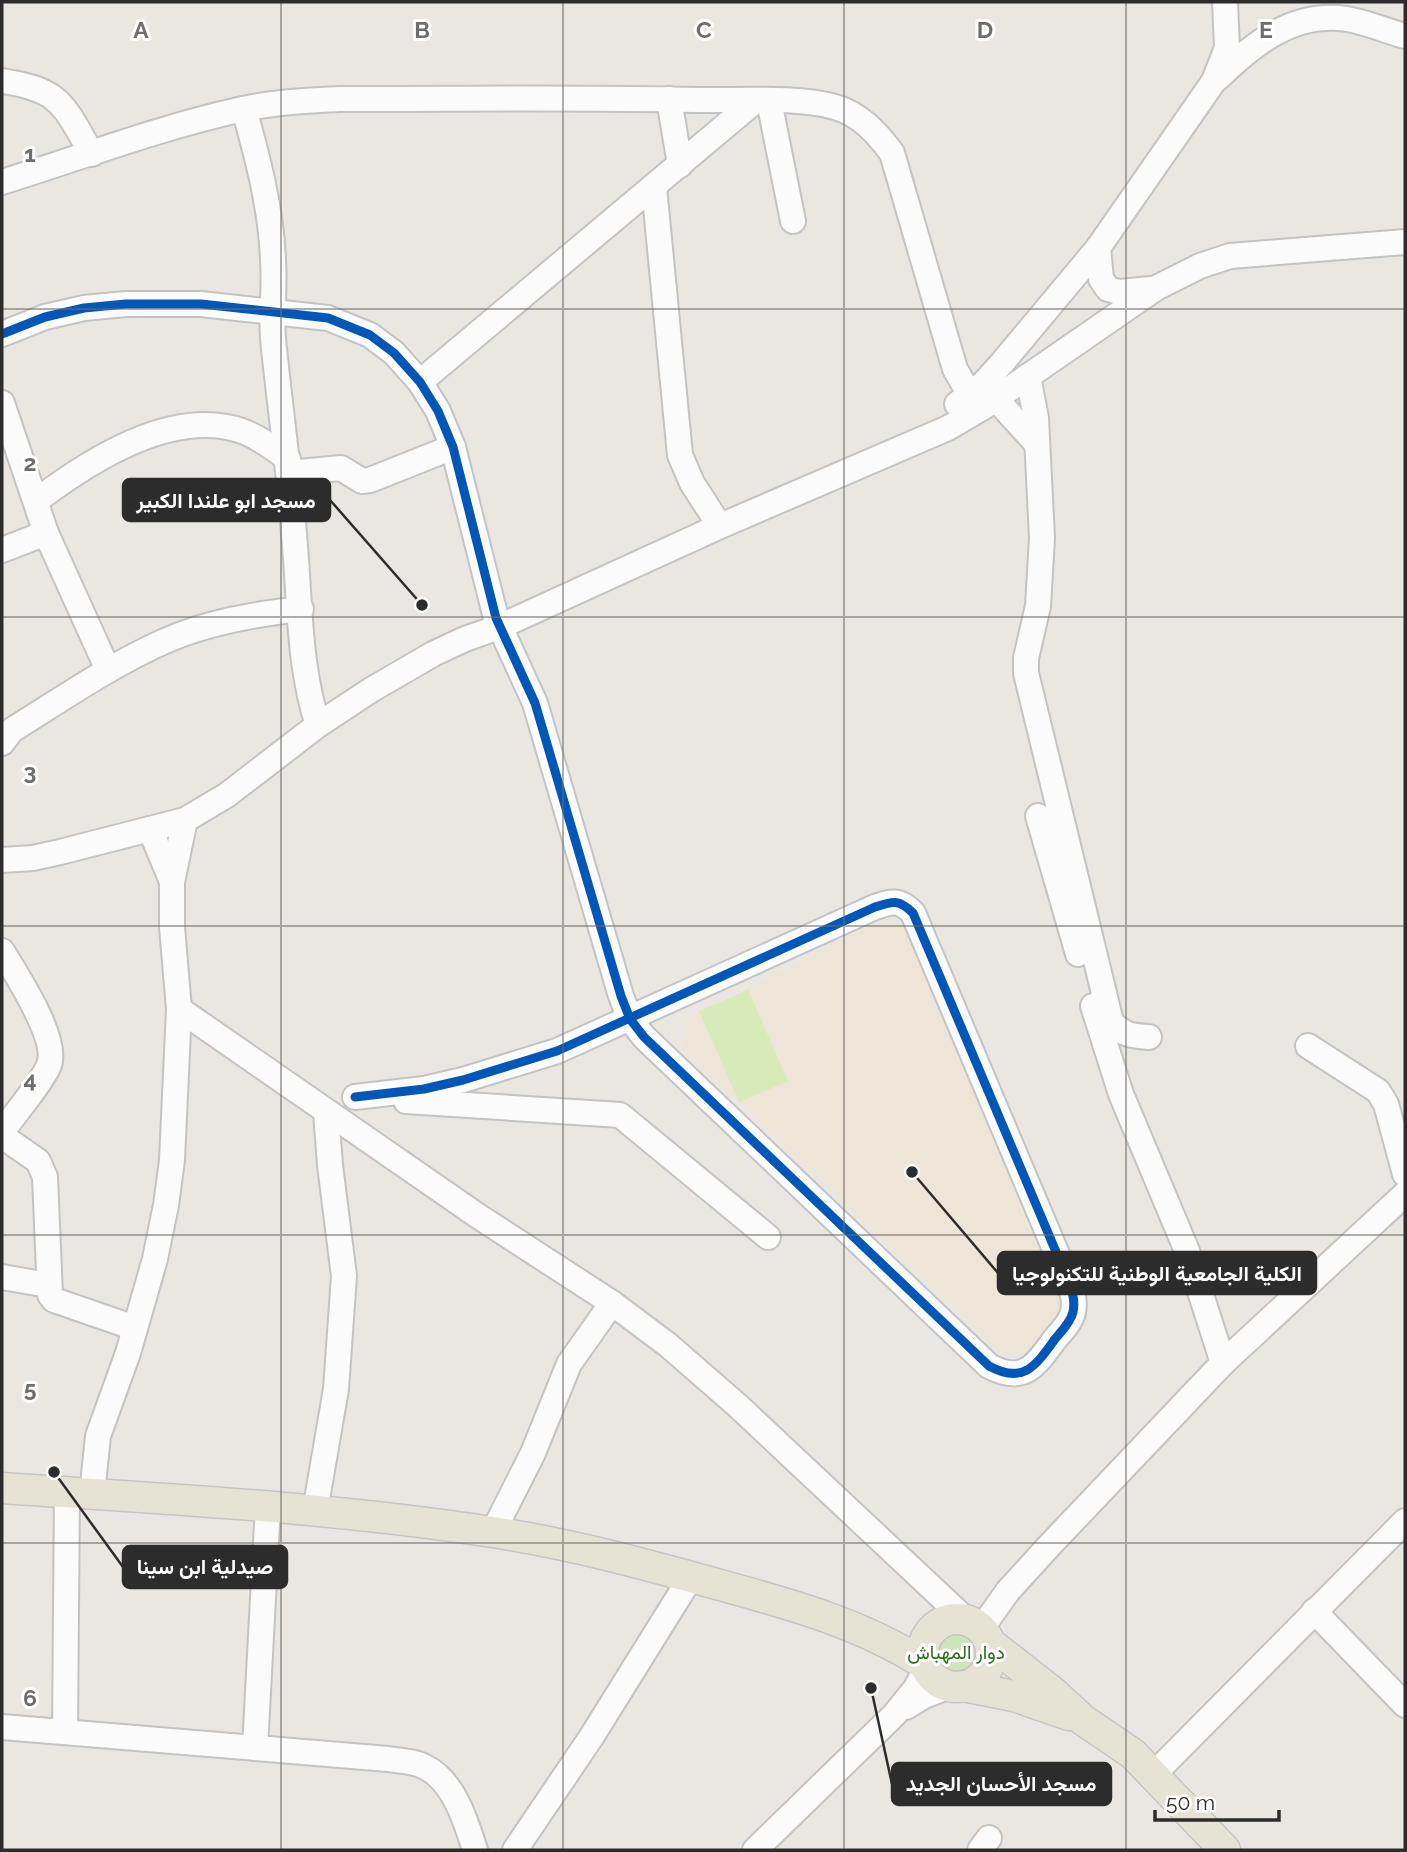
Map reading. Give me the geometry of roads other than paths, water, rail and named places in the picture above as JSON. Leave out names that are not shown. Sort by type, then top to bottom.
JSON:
[{"type":"main road","points":[[2,1488],[268,1506],[494,1532],[575,1547],[691,1577],[854,1627],[892,1643],[925,1666],[937,1681],[1014,1696],[1083,1720]]},
{"type":"main road","points":[[854,1627],[888,1630],[934,1627],[954,1619],[979,1630],[1083,1720],[1133,1754],[1225,1850]]},
{"type":"main road","points":[[925,1666],[924,1644],[934,1627]]},
{"type":"main road","points":[[956,1686],[976,1681],[986,1671],[991,1657],[979,1630]]},
{"type":"street","points":[[1214,81],[1227,48],[1222,6]]},
{"type":"street","points":[[498,623],[927,439],[982,396],[1098,248],[1214,81],[1237,59],[1276,30],[1319,18],[1347,19],[1405,36]]},
{"type":"street","points":[[2,81],[27,85],[50,93],[67,112],[92,154]]},
{"type":"street","points":[[2,182],[244,109],[339,99],[669,99],[762,101],[835,107],[859,118],[878,134],[892,153],[955,369],[1037,443]]},
{"type":"street","points":[[669,99],[680,165]]},
{"type":"street","points":[[420,382],[680,165],[762,101]]},
{"type":"street","points":[[762,101],[793,221]]},
{"type":"street","points":[[244,109],[261,172],[271,227],[274,289],[271,310],[289,466],[308,690],[318,724]]},
{"type":"street","points":[[654,187],[680,455],[692,483],[714,517]]},
{"type":"street","points":[[2,860],[33,858],[185,820],[227,795],[318,724],[433,654],[714,517],[1028,376],[1156,288],[1200,266],[1230,256],[1405,242]]},
{"type":"street","points":[[1098,248],[1101,279],[1108,289],[1119,292],[1156,288]]},
{"type":"street","points":[[2,334],[45,317],[84,308],[201,304],[328,318],[370,335],[394,353],[420,382],[438,411],[453,447],[498,623],[535,703],[630,1019],[644,1037],[989,1366],[999,1372],[1011,1373],[1034,1368],[1072,1316],[1074,1301],[1070,1285],[913,913],[904,904],[891,902],[876,907],[630,1019],[557,1051],[510,1067],[424,1089],[355,1097]]},
{"type":"street","points":[[1028,376],[1036,418],[1042,538],[1038,606],[1026,658],[1026,673],[1111,1022],[1119,1031],[1129,1036],[1149,1037]]},
{"type":"street","points":[[2,403],[46,533],[108,670]]},
{"type":"street","points":[[36,501],[73,474],[113,451],[155,435],[188,427],[219,426],[244,431],[289,466],[341,468],[362,481],[453,447]]},
{"type":"street","points":[[2,550],[46,533]]},
{"type":"street","points":[[2,743],[12,730],[108,670],[166,640],[247,616],[300,609]]},
{"type":"street","points":[[1038,816],[1121,1094],[1187,1251],[1223,1363]]},
{"type":"street","points":[[65,1731],[80,1493],[155,1259],[172,1160],[179,1009],[172,882],[185,820]]},
{"type":"street","points":[[150,829],[172,882]]},
{"type":"street","points":[[2,951],[42,1026],[51,1051],[49,1065],[2,1134],[38,1161],[45,1177],[50,1296],[54,1300],[135,1328]]},
{"type":"street","points":[[179,1009],[478,1216],[612,1303],[668,1345],[737,1405],[979,1630],[1008,1591],[1049,1546],[1223,1363],[1405,1194]]},
{"type":"street","points":[[1308,1046],[1378,1091],[1386,1104],[1405,1174]]},
{"type":"street","points":[[301,1094],[620,1115],[768,1237]]},
{"type":"street","points":[[315,1511],[336,1389],[344,1265],[333,1195],[327,1112]]},
{"type":"street","points":[[2,1277],[48,1285]]},
{"type":"street","points":[[494,1532],[533,1453],[569,1364],[612,1303]]},
{"type":"street","points":[[255,1748],[268,1506]]},
{"type":"street","points":[[1154,1773],[1405,1521]]},
{"type":"street","points":[[514,1850],[592,1736],[691,1577]]},
{"type":"street","points":[[1314,1611],[1405,1704]]},
{"type":"street","points":[[755,1850],[894,1715],[916,1688],[925,1666]]},
{"type":"street","points":[[894,1715],[924,1696],[956,1686]]},
{"type":"street","points":[[2,1727],[388,1759],[424,1766],[439,1776],[457,1802],[475,1850]]},
{"type":"place","name":"مسجد ابو علندا الكبير","points":[[422,605]]},
{"type":"place","name":"الكلية الجامعية الوطنية للتكنولوجيا","points":[[912,1172]]},
{"type":"place","name":"صيدلية ابن سينا","points":[[54,1472]]},
{"type":"place","name":"مسجد الأحسان الجديد","points":[[871,1688]]},
{"type":"park label","name":"دوار المهباش","points":[[956,1652]]}]
